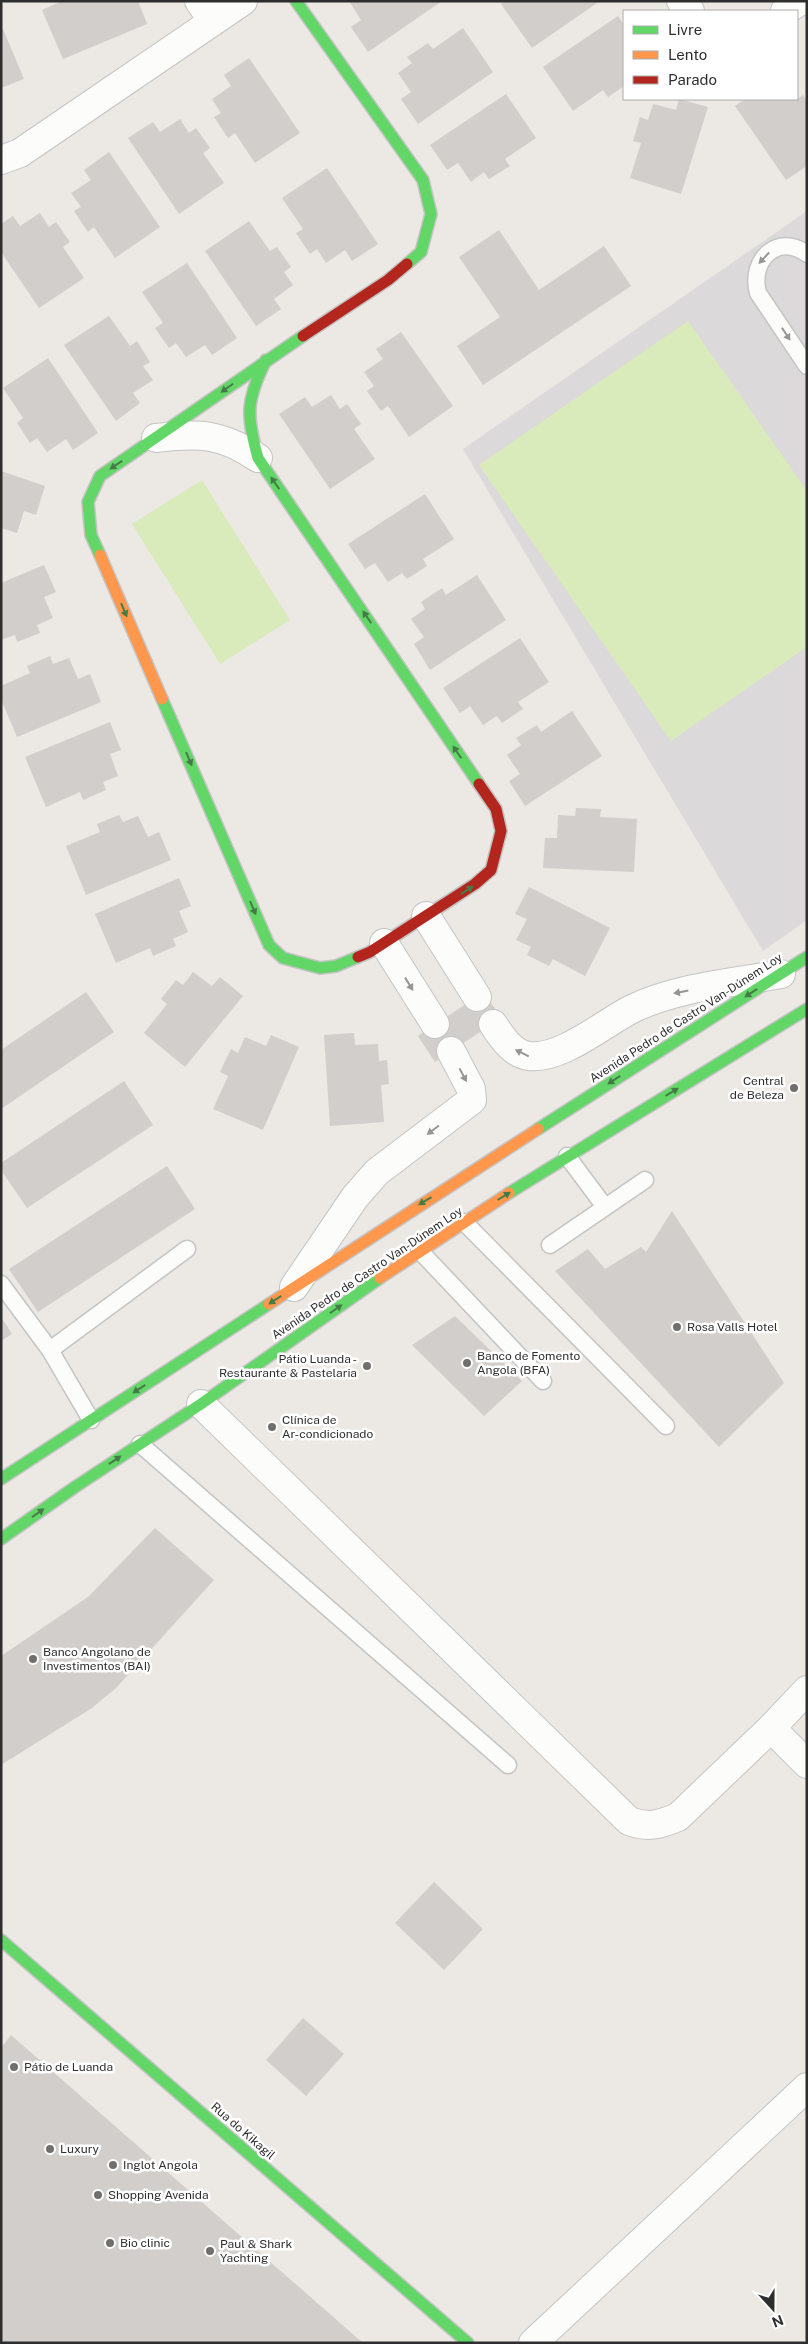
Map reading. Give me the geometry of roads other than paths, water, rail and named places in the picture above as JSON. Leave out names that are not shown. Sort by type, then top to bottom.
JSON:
[{"type":"main road","points":[[266,360],[254,381],[251,405],[250,430],[258,458],[496,809],[501,831],[491,870],[475,884],[370,952],[336,966],[320,968],[283,958],[269,945],[91,535],[88,502],[100,476],[266,360],[388,280],[421,252],[431,214],[424,180],[296,1]]},
{"type":"main road","name":"Avenida Pedro de Castro Van-Dúnem Loy","points":[[1,1479],[422,1203],[807,957]]},
{"type":"main road","name":"Avenida Pedro de Castro Van-Dúnem Loy","points":[[1,1539],[201,1404],[419,1250],[567,1156],[807,1010]]},
{"type":"main road","name":"Rua do Kikagil","points":[[1,1940],[468,2343]]},
{"type":"street","points":[[1,160],[20,153],[206,11],[242,1]]},
{"type":"street","points":[[786,10],[800,1]]},
{"type":"street","points":[[156,438],[190,434],[220,438],[239,445],[258,458]]},
{"type":"street","points":[[426,916],[477,996]]},
{"type":"street","points":[[384,943],[435,1024]]},
{"type":"street","points":[[493,1024],[505,1042],[514,1049],[528,1056],[544,1055],[561,1050],[633,1009],[664,996],[781,974]]},
{"type":"street","points":[[294,1287],[355,1197],[377,1172],[472,1100],[471,1089],[451,1051]]},
{"type":"street","points":[[201,1404],[629,1821],[643,1826],[658,1826],[678,1818],[772,1728],[807,1690]]},
{"type":"street","points":[[772,1728],[807,1764]]},
{"type":"street","points":[[532,2343],[807,2087]]},
{"type":"lane","points":[[807,254],[792,247],[773,250],[758,264],[755,282],[758,293],[807,366]]},
{"type":"lane","points":[[567,1156],[605,1207]]},
{"type":"lane","points":[[550,1245],[645,1180]]},
{"type":"lane","points":[[464,1222],[666,1426]]},
{"type":"lane","points":[[50,1350],[187,1249]]},
{"type":"lane","points":[[419,1250],[543,1380]]},
{"type":"lane","points":[[1,1284],[50,1350],[91,1420]]},
{"type":"lane","points":[[140,1444],[508,1765]]},
{"type":"place","name":"Central de Beleza","points":[[794,1088]]},
{"type":"place","name":"Rosa Valls Hotel","points":[[677,1327]]},
{"type":"place","name":"Banco de Fomento Angola (BFA)","points":[[467,1363]]},
{"type":"place","name":"Pátio Luanda - Restaurante & Pastelaria","points":[[367,1366]]},
{"type":"place","name":"Clínica de Ar-condicionado","points":[[272,1427]]},
{"type":"place","name":"Banco Angolano de Investimentos (BAI)","points":[[33,1659]]},
{"type":"place","name":"Pátio de Luanda","points":[[14,2067]]},
{"type":"place","name":"Luxury","points":[[50,2149]]},
{"type":"place","name":"Inglot Angola","points":[[113,2165]]},
{"type":"place","name":"Shopping Avenida","points":[[98,2195]]},
{"type":"place","name":"Bio clinic","points":[[110,2243]]},
{"type":"place","name":"Paul & Shark Yachting","points":[[210,2251]]}]
